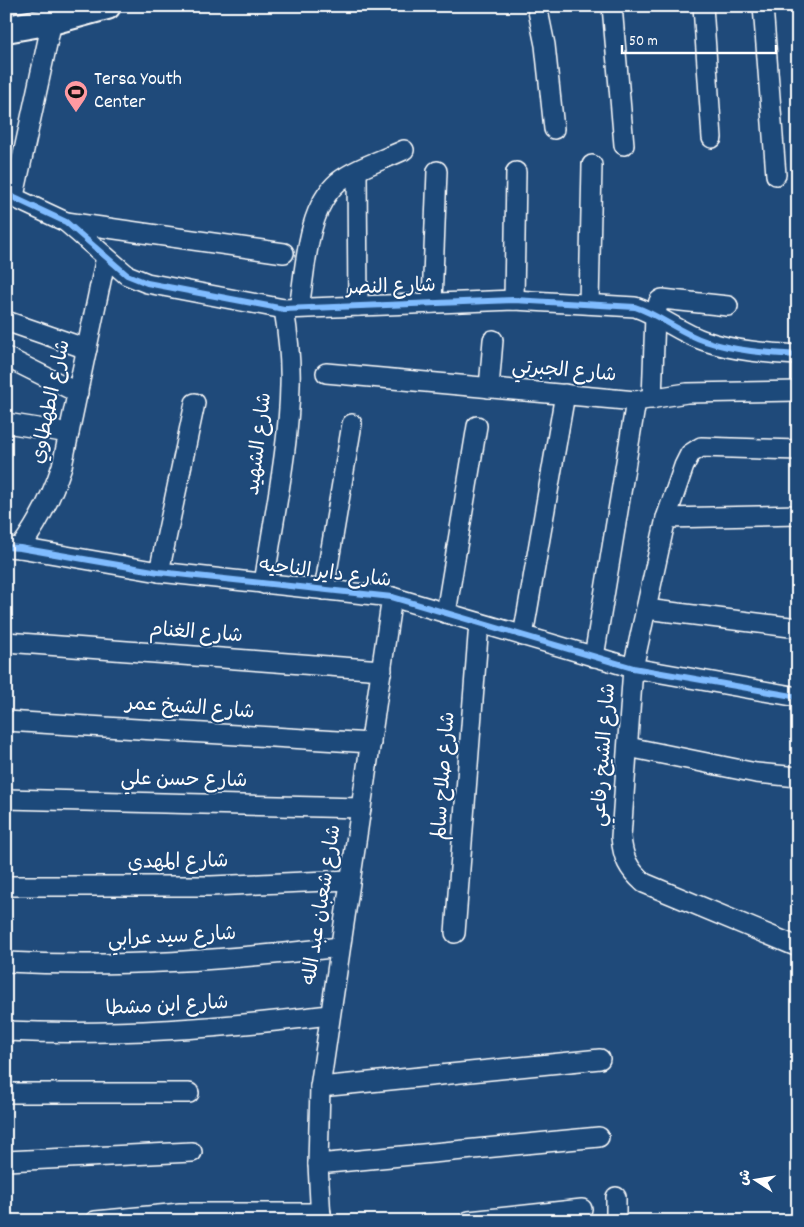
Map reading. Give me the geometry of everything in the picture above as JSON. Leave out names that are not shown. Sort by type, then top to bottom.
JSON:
[{"type":"main road","points":[[6,29],[52,21],[107,6]]},
{"type":"street","points":[[537,6],[545,44],[554,129]]},
{"type":"street","points":[[612,6],[624,145]]},
{"type":"street","points":[[703,6],[712,138]]},
{"type":"street","points":[[763,6],[776,175]]},
{"type":"street","points":[[10,195],[52,21]]},
{"type":"street","name":"شارع الشهيد","points":[[264,584],[287,425],[292,308],[316,212],[326,196],[339,181],[404,150]]},
{"type":"street","points":[[589,304],[592,165]]},
{"type":"street","points":[[432,303],[437,171]]},
{"type":"street","points":[[357,172],[358,306]]},
{"type":"street","points":[[514,300],[516,172]]},
{"type":"street","name":"شارع النصر","points":[[10,195],[66,222],[127,275],[147,283],[292,308],[514,300],[635,307],[704,341],[731,348],[798,355]]},
{"type":"street","points":[[66,222],[284,253]]},
{"type":"street","name":"شارع الطهطاوي","points":[[13,547],[36,526],[52,497],[62,466],[106,257]]},
{"type":"street","points":[[594,657],[644,400],[657,304],[662,300],[728,306]]},
{"type":"street","points":[[6,321],[86,349]]},
{"type":"street","points":[[489,388],[493,340]]},
{"type":"street","points":[[6,357],[78,392]]},
{"type":"street","name":"شارع الجبرتي","points":[[326,373],[644,400],[687,393],[798,391]]},
{"type":"street","points":[[523,636],[565,394]]},
{"type":"street","points":[[159,572],[195,404]]},
{"type":"street","points":[[6,423],[69,433]]},
{"type":"street","points":[[324,590],[352,424]]},
{"type":"street","points":[[446,613],[477,426]]},
{"type":"street","name":"شارع الشيخ رفاعي","points":[[798,450],[701,447],[690,454],[684,466],[666,518],[633,668],[621,837],[622,855],[630,871],[644,883],[798,947]]},
{"type":"street","points":[[666,518],[798,515]]},
{"type":"street","name":"شارع داير الناحيه","points":[[13,547],[159,572],[392,597],[633,668],[798,697]]},
{"type":"street","name":"شارع شعبان عبد الله","points":[[321,1217],[318,1164],[320,1087],[329,1015],[392,597]]},
{"type":"street","points":[[646,609],[798,628]]},
{"type":"street","name":"شارع صلاح سالم","points":[[455,933],[479,623]]},
{"type":"street","name":"شارع الغنام","points":[[6,642],[382,670]]},
{"type":"street","name":"شارع الشيخ عمر","points":[[6,721],[371,743]]},
{"type":"street","points":[[628,747],[756,773],[798,777]]},
{"type":"street","name":"شارع حسن علي","points":[[6,799],[361,808]]},
{"type":"street","name":"شارع المهدي","points":[[6,886],[211,886],[350,880]]},
{"type":"street","name":"شارع سيد عرابي","points":[[6,962],[144,964],[238,959],[340,947]]},
{"type":"street","name":"شارع ابن مشطا","points":[[6,1031],[142,1032],[232,1027],[329,1015]]},
{"type":"street","points":[[320,1087],[600,1059]]},
{"type":"street","points":[[6,1093],[189,1093]]},
{"type":"street","points":[[318,1164],[599,1136]]},
{"type":"street","points":[[6,1161],[192,1152]]},
{"type":"street","points":[[616,1197],[616,1221]]},
{"type":"street","points":[[469,1221],[582,1209]]},
{"type":"street","points":[[94,1221],[181,1217],[321,1217]]},
{"type":"cycle path","points":[[6,194],[66,222],[127,275],[147,283],[284,309],[514,300],[635,307],[696,338],[716,344],[751,351],[798,355]]},
{"type":"cycle path","points":[[6,547],[159,572],[392,597],[633,668],[798,697]]},
{"type":"place","name":"Tersa Youth Center","points":[[76,113]]}]
